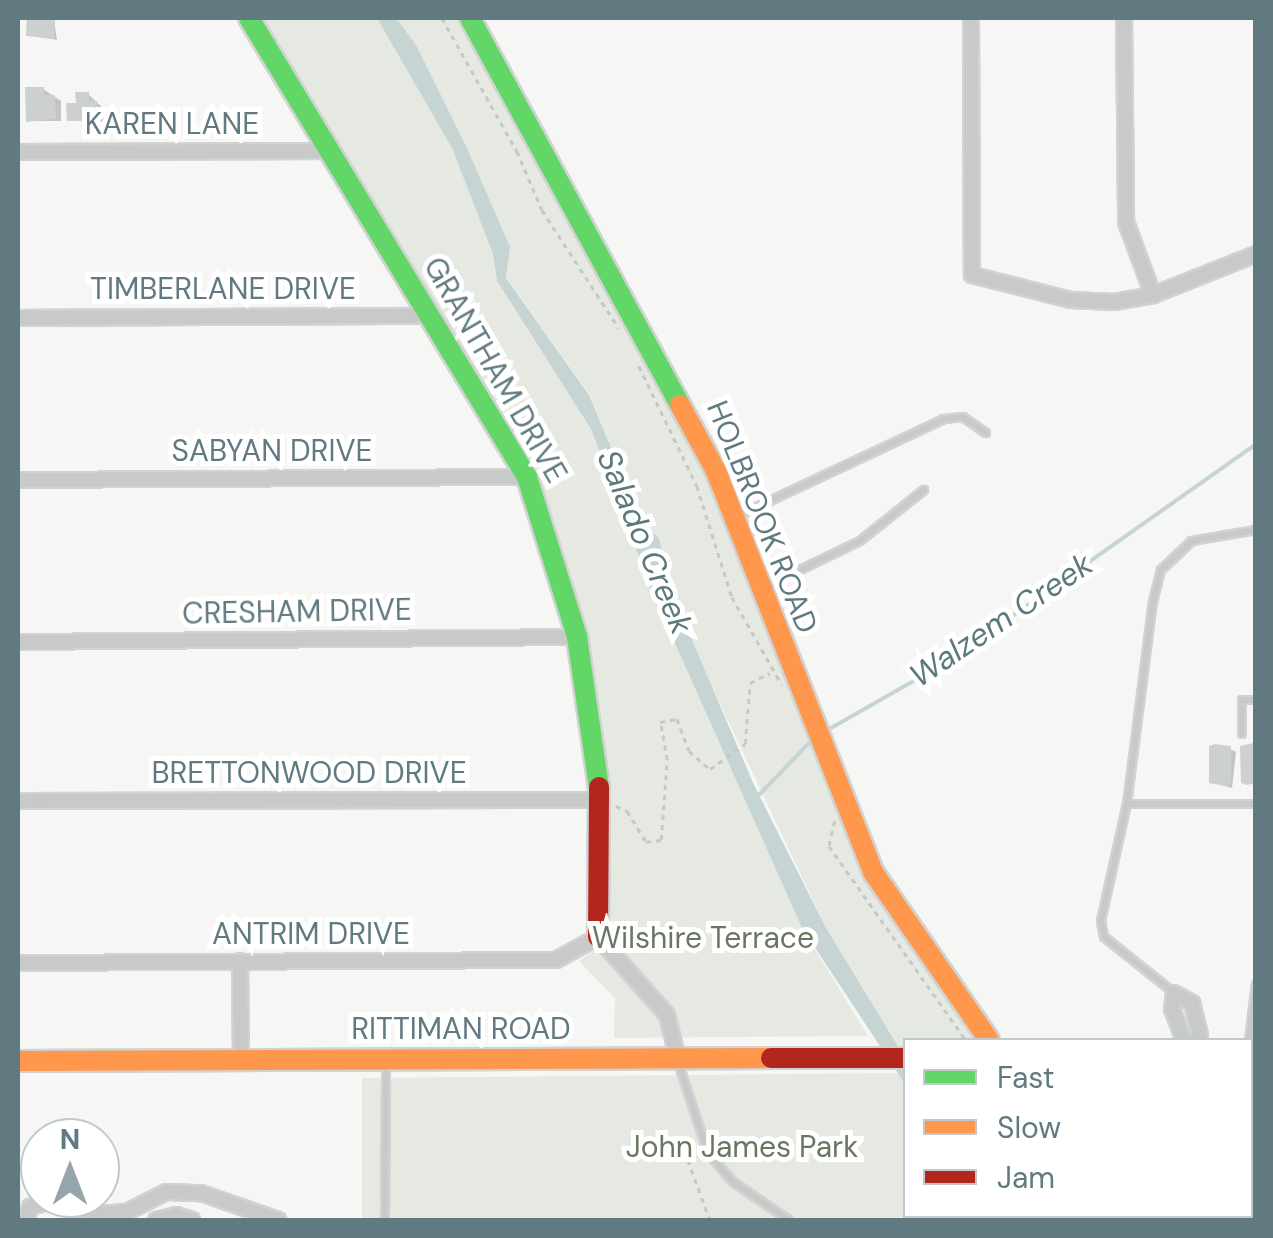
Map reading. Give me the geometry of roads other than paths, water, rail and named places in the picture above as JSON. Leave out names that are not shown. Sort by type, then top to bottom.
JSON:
[{"type":"street","name":"GRANTHAM DRIVE","points":[[249,18],[327,151],[351,179],[527,477],[577,636],[600,800],[598,938]]},
{"type":"street","name":"HOLBROOK ROAD","points":[[470,18],[679,392],[734,517],[794,691],[874,872],[988,1038]]},
{"type":"street","points":[[971,18],[972,275],[1085,302],[1153,295],[1256,254]]},
{"type":"street","points":[[1124,18],[1126,222],[1153,295]]},
{"type":"street","name":"KAREN LANE","points":[[18,152],[327,151]]},
{"type":"street","name":"TIMBERLANE DRIVE","points":[[18,318],[430,316]]},
{"type":"street","name":"SABYAN DRIVE","points":[[18,480],[527,477]]},
{"type":"street","name":"CRESHAM DRIVE","points":[[18,642],[577,636]]},
{"type":"street","name":"BRETTONWOOD DRIVE","points":[[18,802],[600,800]]},
{"type":"street","points":[[598,938],[667,1015],[678,1059]]},
{"type":"street","name":"ANTRIM DRIVE","points":[[18,963],[556,960],[598,938]]},
{"type":"street","points":[[240,961],[241,1060]]},
{"type":"street","points":[[1183,1038],[1172,1009],[1174,993],[1192,1004],[1200,1035],[1196,1038]]},
{"type":"street","name":"RITTIMAN ROAD","points":[[18,1061],[903,1058]]},
{"type":"street","points":[[26,1220],[30,1207],[48,1202],[102,1214],[182,1192],[278,1220]]},
{"type":"street","points":[[156,1220],[176,1215],[192,1220]]},
{"type":"lane","points":[[734,517],[944,419],[962,417],[986,433]]},
{"type":"lane","points":[[761,589],[860,541],[924,490]]},
{"type":"lane","points":[[1174,993],[1104,936],[1101,914],[1127,804],[1162,570],[1206,534],[1256,530]]},
{"type":"lane","points":[[1242,734],[1242,700],[1256,700]]},
{"type":"lane","points":[[1127,804],[1256,804]]},
{"type":"lane","points":[[1251,1037],[1256,984]]},
{"type":"lane","points":[[678,1059],[708,1153],[733,1182],[790,1220]]},
{"type":"lane","points":[[385,1220],[386,1060]]},
{"type":"water","name":"Salado Creek","points":[[377,18],[396,18],[416,45],[467,148],[510,247],[506,278],[589,395],[643,524],[659,538],[671,591],[754,785],[825,926],[903,1055],[903,1081],[802,928],[653,594],[591,429],[497,281],[493,254],[452,148]]},
{"type":"waterway","name":"Walzem Creek","points":[[824,732],[950,660],[1256,444]]},
{"type":"waterway","name":"Walzem Creek","points":[[756,798],[812,740]]},
{"type":"park label","name":"Wilshire Terrace","points":[[703,938]]},
{"type":"park label","name":"John James Park","points":[[742,1147]]}]
